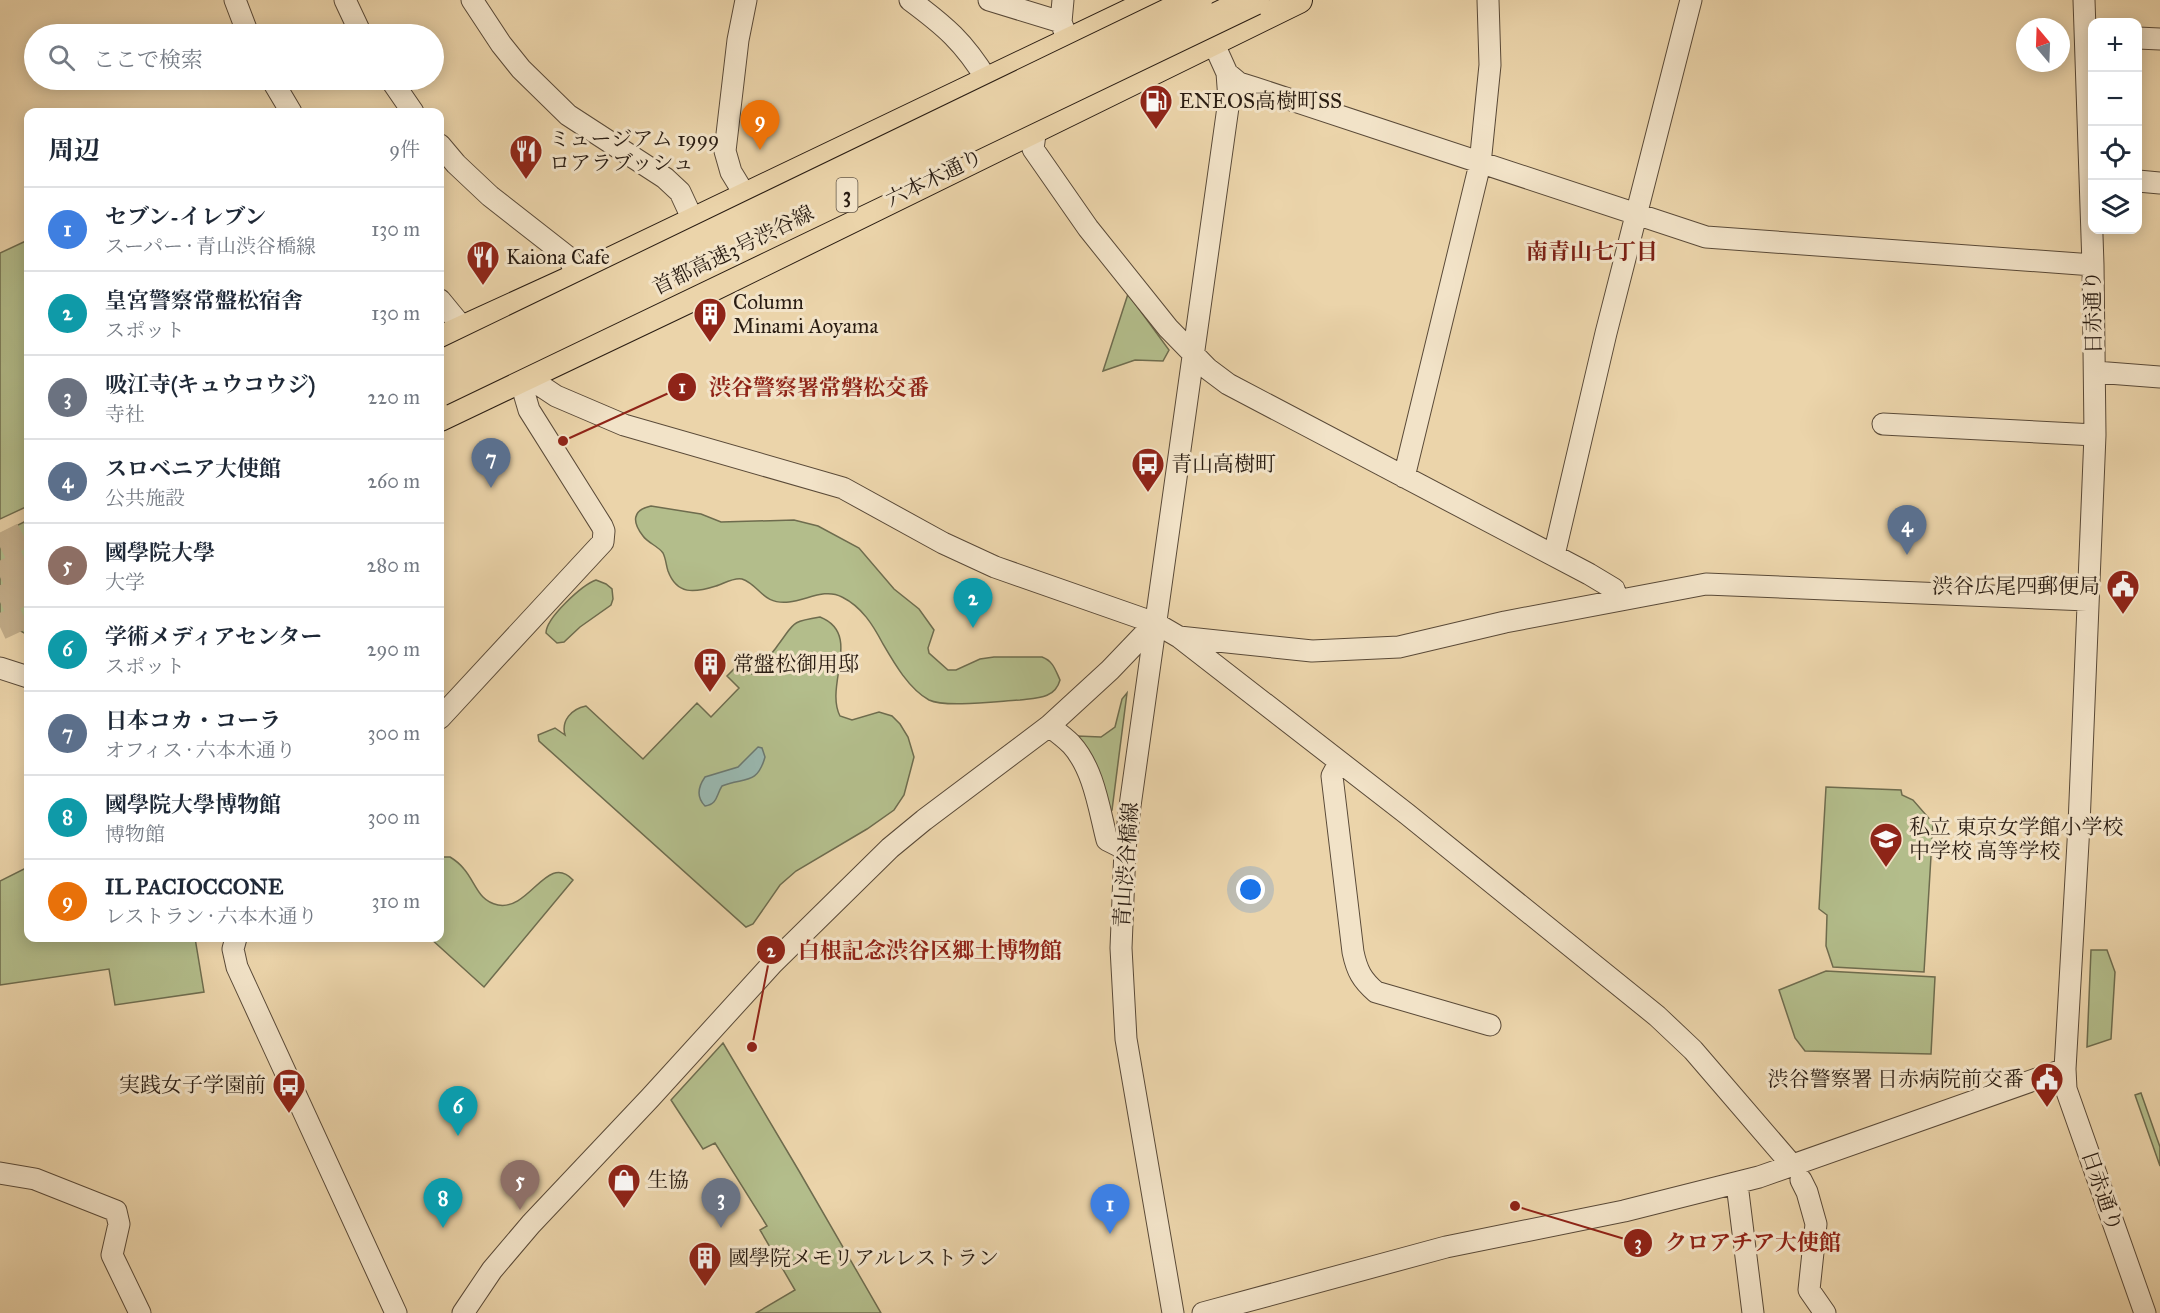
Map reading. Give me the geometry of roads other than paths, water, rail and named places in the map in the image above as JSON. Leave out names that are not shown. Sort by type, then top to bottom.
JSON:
[{"type":"highway","name":"首都高速3号渋谷線","points":[[444,389],[1254,0]]},
{"type":"highway","name":"首都高速3号渋谷線","points":[[444,364],[1204,2]]},
{"type":"main road","points":[[444,337],[578,276],[987,80],[1064,32],[1155,0]]},
{"type":"main road","points":[[987,80],[1023,94],[1204,2],[1230,4],[1239,0]]},
{"type":"main road","name":"六本木通り","points":[[444,416],[711,289],[1036,127],[1299,0]]},
{"type":"main road","points":[[1204,2],[1214,42]]},
{"type":"main road","points":[[492,352],[505,349],[601,304],[711,289]]},
{"type":"street","points":[[235,0],[244,24]]},
{"type":"street","points":[[345,0],[356,24]]},
{"type":"street","points":[[472,0],[501,44],[521,69],[568,115],[665,178],[680,192],[693,220]]},
{"type":"street","points":[[745,195],[731,172],[725,151],[738,40],[747,0]]},
{"type":"street","points":[[910,0],[954,34],[970,52],[987,80]]},
{"type":"street","points":[[989,0],[1064,32],[1063,0]]},
{"type":"street","points":[[1404,477],[1480,164],[1490,65],[1488,0]]},
{"type":"street","points":[[1554,555],[1606,333],[1691,0]]},
{"type":"street","name":"日赤通り","points":[[2084,0],[2088,28]]},
{"type":"street","points":[[2142,38],[2160,39]]},
{"type":"street","name":"青山渋谷橋線","points":[[1173,1313],[1126,1039],[1120,948],[1125,849],[1192,353],[1210,243],[1229,100],[1227,73],[1214,42]]},
{"type":"street","name":"日赤通り","points":[[2090,72],[2090,126]]},
{"type":"street","points":[[1227,73],[1239,83],[1706,237],[2093,265]]},
{"type":"street","points":[[278,90],[289,108]]},
{"type":"street","points":[[398,90],[410,108]]},
{"type":"street","points":[[1036,127],[1033,148],[1088,228],[1168,328],[1208,369],[1228,384],[1554,555],[1614,589],[1617,599]]},
{"type":"street","points":[[444,149],[456,164],[490,196],[568,257],[578,276]]},
{"type":"street","name":"日赤通り","points":[[2091,180],[2095,435],[2079,825],[2065,1068],[2066,1089],[2145,1313]]},
{"type":"street","points":[[2142,181],[2160,183]]},
{"type":"street","points":[[444,305],[463,328],[492,352],[556,396],[624,425],[843,488],[943,543],[995,567],[1155,623],[1179,637],[1407,814],[1657,1016],[1693,1050],[1797,1173],[1807,1192],[1816,1224],[1809,1290],[1825,1313]]},
{"type":"street","points":[[2095,372],[2160,377]]},
{"type":"street","points":[[444,714],[603,542],[602,526],[529,410],[524,393],[526,377]]},
{"type":"street","points":[[1883,424],[2095,435]]},
{"type":"street","points":[[1179,637],[1312,651],[1399,647],[1617,599],[1706,584],[2087,600]]},
{"type":"street","points":[[463,1313],[492,1270],[531,1224],[773,963],[890,848],[1049,726],[1110,670],[1155,623]]},
{"type":"street","points":[[0,668],[24,676]]},
{"type":"street","points":[[1049,726],[1071,745],[1084,763],[1094,789],[1107,840],[1125,849]]},
{"type":"street","points":[[1339,763],[1332,776],[1353,952],[1356,968],[1362,980],[1376,992],[1490,1025]]},
{"type":"street","points":[[235,942],[233,949],[237,967],[396,1313]]},
{"type":"street","points":[[1203,1313],[1446,1247],[1624,1212],[1737,1184],[1797,1173],[2065,1068]]},
{"type":"street","points":[[0,1173],[35,1179],[116,1211],[119,1224],[112,1255],[140,1313]]},
{"type":"street","points":[[1737,1184],[1753,1313]]},
{"type":"water","points":[[758,747],[762,748],[765,757],[754,777],[722,786],[715,801],[705,806],[700,799],[699,792],[705,777],[738,767]]},
{"type":"tunnel","points":[[0,547],[24,535]]},
{"type":"tunnel","points":[[0,577],[24,566]]},
{"type":"tunnel","points":[[0,602],[24,590]]},
{"type":"tunnel","points":[[0,627],[24,616]]},
{"type":"place","name":"ENEOS高樹町SS","points":[[1156,130]]},
{"type":"place","name":"IL PACIOCCONE","points":[[760,150]]},
{"type":"place","name":"ミュージアム 1999 ロアラブッシュ","points":[[526,180]]},
{"type":"place","name":"Kaiona Cafe","points":[[483,286]]},
{"type":"place","name":"Column Minami Aoyama","points":[[710,343]]},
{"type":"place","name":"渋谷警察署常磐松交番","points":[[563,441]]},
{"type":"place","name":"日本コカ・コーラ","points":[[491,488]]},
{"type":"place","name":"青山高樹町","points":[[1148,493]]},
{"type":"place","name":"スロベニア大使館","points":[[1907,555]]},
{"type":"place","name":"渋谷広尾四郵便局","points":[[2123,615]]},
{"type":"place","name":"皇宮警察常盤松宿舎","points":[[973,628]]},
{"type":"place","name":"常盤松御用邸","points":[[710,693]]},
{"type":"place","name":"私立 東京女学館小学校 中学校 高等学校","points":[[1886,868]]},
{"type":"place","name":"白根記念渋谷区郷土博物館","points":[[752,1047]]},
{"type":"place","name":"渋谷警察署 日赤病院前交番","points":[[2047,1108]]},
{"type":"place","name":"実践女子学園前","points":[[289,1114]]},
{"type":"place","name":"学術メディアセンター","points":[[458,1136]]},
{"type":"place","name":"クロアチア大使館","points":[[1515,1206]]},
{"type":"place","name":"生協","points":[[624,1209]]},
{"type":"place","name":"國學院大學","points":[[520,1210]]},
{"type":"place","name":"國學院大學博物館","points":[[443,1228]]},
{"type":"place","name":"吸江寺(キュウコウジ)","points":[[721,1228]]},
{"type":"place","name":"セブン-イレブン","points":[[1110,1234]]},
{"type":"place","name":"國學院メモリアルレストラン","points":[[705,1287]]},
{"type":"district","name":"南青山七丁目","points":[[1592,251]]}]
